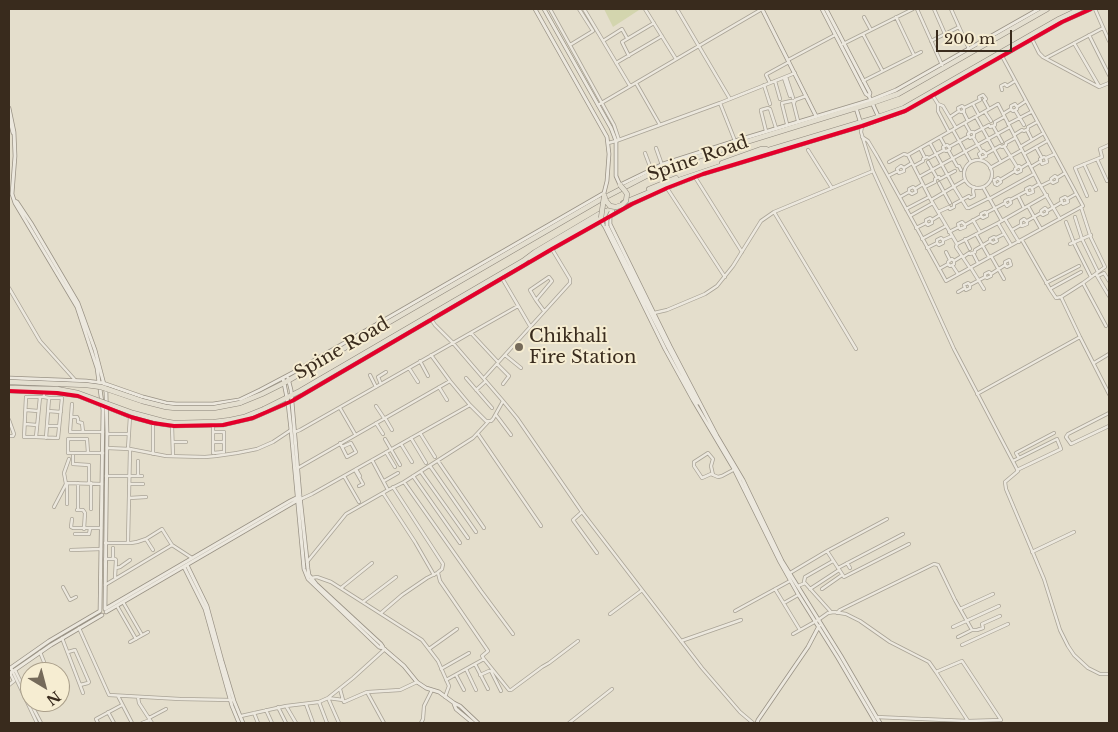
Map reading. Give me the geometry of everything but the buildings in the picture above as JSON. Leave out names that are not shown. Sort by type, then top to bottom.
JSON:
[{"type":"main road","name":"Spine Road","points":[[286,379],[598,201],[664,167],[856,108],[871,100],[898,94],[1047,9]]},
{"type":"main road","name":"Spine Road","points":[[290,399],[430,318],[599,214],[666,186],[773,149],[879,119],[904,108],[1080,9]]},
{"type":"main road","points":[[523,261],[601,220],[626,200],[664,182],[761,148],[773,149]]},
{"type":"main road","points":[[620,185],[626,192],[626,200]]},
{"type":"main road","points":[[604,195],[610,206],[620,206]]},
{"type":"main road","points":[[601,220],[604,195]]},
{"type":"main road","points":[[9,380],[101,387],[166,407],[214,408],[240,403],[286,379]]},
{"type":"main road","points":[[9,389],[57,389],[78,392],[138,415],[174,422],[230,420],[244,417],[290,399]]},
{"type":"street","points":[[535,9],[604,131],[608,143],[608,165],[604,195]]},
{"type":"street","points":[[544,9],[600,104]]},
{"type":"street","points":[[550,9],[617,140],[616,176],[620,185]]},
{"type":"street","points":[[570,45],[593,31],[579,9]]},
{"type":"street","points":[[584,9],[630,86]]},
{"type":"street","points":[[645,9],[676,59]]},
{"type":"street","points":[[677,9],[730,99]]},
{"type":"street","points":[[600,104],[762,9],[816,116]]},
{"type":"street","points":[[822,9],[837,34]]},
{"type":"street","points":[[826,9],[866,94],[871,100]]},
{"type":"street","points":[[842,45],[913,9]]},
{"type":"street","points":[[917,9],[942,65]]},
{"type":"street","points":[[934,9],[945,34]]},
{"type":"street","points":[[951,9],[969,49]]},
{"type":"street","name":"Spine Road","points":[[620,185],[662,164],[787,124],[871,100],[896,90],[1040,9]]},
{"type":"street","name":"Spine Road","points":[[879,119],[905,111],[1032,39],[1091,9]]},
{"type":"street","points":[[1095,9],[1109,41]]},
{"type":"street","points":[[864,17],[871,30]]},
{"type":"street","points":[[896,18],[914,55]]},
{"type":"street","points":[[629,56],[622,42],[654,23]]},
{"type":"street","points":[[931,41],[959,26]]},
{"type":"street","points":[[1046,58],[1103,28]]},
{"type":"street","points":[[603,41],[622,29],[627,38]]},
{"type":"street","points":[[770,83],[767,74],[837,34]]},
{"type":"street","points":[[863,34],[883,71]]},
{"type":"street","points":[[1089,35],[1109,76]]},
{"type":"street","points":[[616,63],[662,36]]},
{"type":"street","points":[[1032,39],[1039,53],[1099,87]]},
{"type":"street","points":[[1074,43],[1099,87]]},
{"type":"street","points":[[842,45],[870,93],[879,119]]},
{"type":"street","points":[[863,81],[921,52]]},
{"type":"street","points":[[1002,56],[1082,206],[1090,235],[1105,267],[1097,274]]},
{"type":"street","points":[[608,143],[794,74]]},
{"type":"street","points":[[785,77],[791,97]]},
{"type":"street","points":[[775,81],[780,99]]},
{"type":"street","points":[[1006,86],[1015,81]]},
{"type":"street","points":[[636,83],[660,125]]},
{"type":"street","points":[[1099,87],[1109,83]]},
{"type":"street","points":[[764,86],[770,104]]},
{"type":"street","points":[[980,100],[979,98],[983,95],[986,98],[984,100],[989,109]]},
{"type":"street","points":[[799,121],[794,102],[806,96]]},
{"type":"street","points":[[933,96],[938,104],[938,111],[949,132]]},
{"type":"street","points":[[950,117],[980,100],[981,102],[984,100]]},
{"type":"street","points":[[787,124],[782,103],[792,101],[799,121]]},
{"type":"street","points":[[1011,109],[1013,111],[1026,101]]},
{"type":"street","points":[[720,102],[735,141]]},
{"type":"street","points":[[938,104],[943,106],[950,117],[959,142],[971,162]]},
{"type":"street","points":[[973,104],[982,129],[1001,162]]},
{"type":"street","points":[[889,162],[904,154],[908,155],[998,104],[1060,219]]},
{"type":"street","points":[[888,176],[898,171],[900,173],[904,168],[944,150],[945,152],[992,124],[1015,104],[1032,140]]},
{"type":"street","points":[[9,108],[13,126],[15,156],[11,191],[77,307],[102,383],[105,406],[105,433],[103,453],[101,613]]},
{"type":"street","points":[[766,131],[761,110],[770,108],[776,128]]},
{"type":"street","points":[[856,108],[861,124],[862,137],[873,171],[950,340],[1018,470]]},
{"type":"street","points":[[962,110],[972,135],[986,156],[981,160]]},
{"type":"street","points":[[986,112],[991,121],[988,123],[992,124],[1002,142],[999,143],[1003,145],[1018,169]]},
{"type":"street","points":[[920,178],[952,158],[998,134],[1031,112]]},
{"type":"street","points":[[9,117],[14,134]]},
{"type":"street","points":[[984,153],[1003,145],[1022,130],[1024,131],[1026,127],[1037,122]]},
{"type":"street","name":"Spine Road","points":[[610,214],[666,186],[861,124]]},
{"type":"street","points":[[990,168],[1022,150],[1043,133]]},
{"type":"street","points":[[862,137],[868,141],[946,281],[1081,207]]},
{"type":"street","points":[[940,137],[945,146],[948,145],[952,158],[957,166],[963,170],[965,180],[974,189],[975,195],[970,198],[969,196],[950,208],[948,207]]},
{"type":"street","points":[[1022,150],[1036,147],[1047,140]]},
{"type":"street","points":[[930,143],[968,208],[1034,173]]},
{"type":"street","points":[[1087,196],[1075,168],[1102,157],[1100,149],[1109,145]]},
{"type":"street","points":[[944,150],[943,147],[945,146]]},
{"type":"street","points":[[1036,147],[1043,159]]},
{"type":"street","points":[[656,148],[662,164]]},
{"type":"street","points":[[920,148],[926,159],[925,163],[928,162],[950,203],[954,204]]},
{"type":"street","points":[[808,150],[832,188]]},
{"type":"street","points":[[645,153],[651,169]]},
{"type":"street","points":[[900,197],[910,192],[911,194],[916,192],[915,189],[955,171],[963,170],[975,160],[981,160],[988,165],[992,180],[997,185],[1001,182],[1000,180],[1018,169],[1054,154]]},
{"type":"street","points":[[908,155],[952,236],[956,247],[984,290]]},
{"type":"street","points":[[1097,159],[1107,181]]},
{"type":"street","points":[[1084,164],[1096,190]]},
{"type":"street","points":[[955,171],[954,168],[957,166]]},
{"type":"street","points":[[654,314],[705,294],[717,286],[742,252],[761,221],[774,212],[873,171]]},
{"type":"street","points":[[949,232],[959,227],[961,229],[965,227],[965,225],[981,216],[983,218],[987,216],[986,213],[1005,203],[1007,206],[1011,203],[1010,200],[1026,191],[1028,194],[1033,192],[1032,188],[1065,173]]},
{"type":"street","points":[[695,177],[742,252]]},
{"type":"street","points":[[910,216],[931,200],[965,180]]},
{"type":"street","points":[[974,189],[983,187],[992,180]]},
{"type":"street","points":[[666,186],[724,277]]},
{"type":"street","points":[[983,187],[1002,221]]},
{"type":"street","points":[[1012,230],[1021,224],[1023,226],[1027,224],[1026,221],[1042,213],[1044,215],[1062,202],[1063,204],[1068,202],[1067,199],[1076,194]]},
{"type":"street","name":"Spine Road","points":[[286,379],[604,195]]},
{"type":"street","points":[[956,244],[1006,219],[1047,195]]},
{"type":"street","points":[[1018,196],[1041,229]]},
{"type":"street","points":[[906,209],[931,200]]},
{"type":"street","points":[[916,228],[926,223],[928,225],[932,223],[932,220],[948,207],[950,203]]},
{"type":"street","points":[[774,212],[856,349]]},
{"type":"street","points":[[610,214],[607,220],[608,226],[698,406]]},
{"type":"street","points":[[610,214],[610,224],[698,398],[698,406]]},
{"type":"street","points":[[1075,217],[1097,274],[1109,296]]},
{"type":"street","points":[[1006,219],[1019,242]]},
{"type":"street","points":[[601,220],[608,226]]},
{"type":"street","points":[[601,220],[665,349],[735,469],[782,560],[820,627],[878,723]]},
{"type":"street","name":"Spine Road","points":[[430,318],[601,220]]},
{"type":"street","points":[[973,220],[980,232]]},
{"type":"street","points":[[1066,222],[1072,243],[1091,277]]},
{"type":"street","points":[[998,223],[1011,246]]},
{"type":"street","points":[[922,240],[946,226]]},
{"type":"street","points":[[976,234],[1004,279]]},
{"type":"street","points":[[939,269],[990,241],[993,243],[997,241],[996,238],[1004,234]]},
{"type":"street","points":[[1072,243],[1090,235]]},
{"type":"street","points":[[927,248],[938,243],[939,245],[943,243],[943,240],[952,236]]},
{"type":"street","points":[[965,239],[970,249],[973,248],[972,252],[979,263]]},
{"type":"street","points":[[1022,240],[1055,298],[1061,297],[1097,274],[1104,272],[1109,280]]},
{"type":"street","points":[[476,390],[530,326],[570,283],[570,279],[552,249]]},
{"type":"street","points":[[946,252],[958,274]]},
{"type":"street","points":[[958,292],[965,288],[966,290],[970,288],[970,285],[978,280],[991,276],[991,274],[1005,265]]},
{"type":"street","points":[[1046,284],[1079,266]]},
{"type":"street","points":[[1050,290],[1081,272]]},
{"type":"street","points":[[536,300],[552,281],[549,277],[530,290],[536,300],[544,311]]},
{"type":"street","points":[[502,278],[530,326]]},
{"type":"street","points":[[1083,283],[1106,326]]},
{"type":"street","points":[[9,288],[40,341],[76,381]]},
{"type":"street","points":[[1061,297],[1109,394]]},
{"type":"street","points":[[107,448],[129,449],[173,456],[237,453],[257,449],[293,431],[300,430],[518,306]]},
{"type":"street","points":[[430,318],[504,401],[582,512],[642,591],[702,668],[740,712],[753,723]]},
{"type":"street","points":[[471,332],[509,376],[503,384]]},
{"type":"street","points":[[977,394],[1080,337]]},
{"type":"street","points":[[1094,363],[1109,354]]},
{"type":"street","points":[[431,355],[450,381],[488,422]]},
{"type":"street","points":[[505,355],[521,368]]},
{"type":"street","points":[[420,361],[428,376]]},
{"type":"street","points":[[409,368],[418,382]]},
{"type":"street","points":[[381,384],[378,377],[386,372]]},
{"type":"street","points":[[370,375],[376,387]]},
{"type":"street","points":[[466,378],[492,408]]},
{"type":"street","points":[[286,379],[290,399],[304,569],[310,579],[372,640],[404,666],[420,685],[439,692],[460,706],[478,723]]},
{"type":"street","name":"Spine Road","points":[[9,380],[102,383],[143,397],[179,404],[213,404],[239,400],[274,386]]},
{"type":"street","points":[[298,468],[450,381]]},
{"type":"street","points":[[439,387],[447,400]]},
{"type":"street","name":"Spine Road","points":[[9,389],[78,396],[130,416],[172,426],[214,426],[245,421],[290,399]]},
{"type":"street","points":[[26,396],[44,397],[62,398],[58,438],[24,436],[26,396]]},
{"type":"street","points":[[36,437],[40,397]]},
{"type":"street","points":[[46,438],[49,398]]},
{"type":"street","points":[[307,562],[346,514],[404,482],[430,465],[437,458],[478,434],[493,419],[504,401]]},
{"type":"street","points":[[72,404],[70,432],[129,434]]},
{"type":"street","points":[[105,610],[117,606],[192,558],[299,498],[356,470],[470,404]]},
{"type":"street","points":[[376,406],[392,430]]},
{"type":"street","points":[[340,408],[355,434]]},
{"type":"street","points":[[26,410],[38,411]]},
{"type":"street","points":[[48,411],[61,412]]},
{"type":"street","points":[[1109,414],[1068,434],[1066,437],[1071,444],[1109,426]]},
{"type":"street","points":[[496,415],[511,435]]},
{"type":"street","points":[[128,542],[130,416]]},
{"type":"street","points":[[71,417],[77,417],[78,422],[82,423],[82,432]]},
{"type":"street","points":[[9,420],[14,435],[9,436]]},
{"type":"street","points":[[153,423],[153,454]]},
{"type":"street","points":[[376,423],[383,434]]},
{"type":"street","points":[[24,424],[37,425]]},
{"type":"street","points":[[47,426],[60,426]]},
{"type":"street","points":[[172,426],[173,456]]},
{"type":"street","points":[[213,454],[214,426]]},
{"type":"street","points":[[293,431],[298,468],[299,498],[310,579]]},
{"type":"street","points":[[213,454],[224,452],[224,432],[214,432]]},
{"type":"street","points":[[11,670],[49,642],[101,613],[105,614],[105,559],[101,528],[106,476],[107,448],[105,433]]},
{"type":"street","points":[[420,433],[484,528]]},
{"type":"street","points":[[1010,456],[1054,433]]},
{"type":"street","points":[[478,434],[541,526]]},
{"type":"street","points":[[411,438],[426,463]]},
{"type":"street","points":[[88,453],[87,439],[68,439],[68,453],[88,453],[103,453]]},
{"type":"street","points":[[386,439],[400,465]]},
{"type":"street","points":[[1013,461],[1057,439],[1061,449],[1018,470],[1005,484],[1043,576],[1060,630],[1068,646],[1074,655],[1088,668],[1095,672],[1109,674]]},
{"type":"street","points":[[173,442],[186,442]]},
{"type":"street","points":[[213,442],[224,442]]},
{"type":"street","points":[[340,443],[342,448],[347,457],[356,452],[351,443],[342,448]]},
{"type":"street","points":[[401,444],[412,462]]},
{"type":"street","points":[[386,452],[395,467]]},
{"type":"street","points":[[713,474],[711,466],[713,459],[708,453],[694,462],[700,477],[703,478],[713,474],[722,476],[735,469]]},
{"type":"street","points":[[1016,453],[1019,458]]},
{"type":"street","points":[[73,456],[73,464],[89,465],[91,509]]},
{"type":"street","points":[[67,504],[64,473],[69,459]]},
{"type":"street","points":[[372,460],[388,490]]},
{"type":"street","points":[[138,461],[138,476]]},
{"type":"street","points":[[430,465],[476,532]]},
{"type":"street","points":[[735,469],[768,540],[790,581],[817,621]]},
{"type":"street","points":[[356,470],[360,476]]},
{"type":"street","points":[[356,470],[363,484],[359,486]]},
{"type":"street","points":[[421,471],[468,538]]},
{"type":"street","points":[[384,481],[398,473]]},
{"type":"street","points":[[106,476],[142,476]]},
{"type":"street","points":[[344,476],[359,502]]},
{"type":"street","points":[[413,476],[460,543]]},
{"type":"street","points":[[404,482],[513,634]]},
{"type":"street","points":[[66,483],[104,484]]},
{"type":"street","points":[[54,507],[66,483]]},
{"type":"street","points":[[78,483],[77,509],[85,513],[84,529]]},
{"type":"street","points":[[129,484],[143,484]]},
{"type":"street","points":[[381,613],[402,595],[438,573],[443,564],[393,487]]},
{"type":"street","points":[[383,493],[434,575]]},
{"type":"street","points":[[129,498],[146,497]]},
{"type":"street","points":[[105,610],[299,498]]},
{"type":"street","points":[[582,512],[573,520],[597,553]]},
{"type":"street","points":[[72,519],[72,528],[101,528]]},
{"type":"street","points":[[790,574],[827,551],[887,519]]},
{"type":"street","points":[[75,534],[89,534],[90,529]]},
{"type":"street","points":[[71,550],[137,542],[162,529],[172,544],[192,558]]},
{"type":"street","points":[[1032,552],[1074,532]]},
{"type":"street","points":[[810,589],[838,569],[903,534]]},
{"type":"street","points":[[146,539],[153,550]]},
{"type":"street","points":[[105,585],[172,544]]},
{"type":"street","points":[[822,589],[842,575],[845,576],[909,544]]},
{"type":"street","points":[[113,548],[113,559],[116,560],[115,577]]},
{"type":"street","points":[[827,551],[842,575]]},
{"type":"street","points":[[105,559],[113,559]]},
{"type":"street","points":[[116,568],[130,560]]},
{"type":"street","points":[[798,586],[804,582],[805,578],[833,560]]},
{"type":"street","points":[[340,588],[372,563]]},
{"type":"street","points":[[185,564],[209,610],[232,700],[243,723]]},
{"type":"street","points":[[847,564],[850,568]]},
{"type":"street","points":[[837,612],[934,564],[939,567],[972,630]]},
{"type":"street","points":[[438,573],[439,579],[488,651],[482,656],[510,690],[578,641]]},
{"type":"street","points":[[363,602],[396,577]]},
{"type":"street","points":[[310,579],[325,579],[422,640],[438,661],[449,686],[445,697]]},
{"type":"street","points":[[735,612],[790,581]]},
{"type":"street","points":[[804,582],[831,612]]},
{"type":"street","points":[[62,587],[70,600],[76,597]]},
{"type":"street","points":[[775,589],[800,630]]},
{"type":"street","points":[[610,614],[642,591]]},
{"type":"street","points":[[784,603],[798,594]]},
{"type":"street","points":[[960,609],[993,594]]},
{"type":"street","points":[[123,602],[142,635]]},
{"type":"street","points":[[117,606],[136,639]]},
{"type":"street","points":[[954,627],[999,606]]},
{"type":"street","points":[[793,634],[831,612],[846,614],[860,621],[890,642],[928,662],[968,720]]},
{"type":"street","points":[[11,670],[101,613]]},
{"type":"street","points":[[958,637],[972,630],[983,628],[982,624],[1000,616]]},
{"type":"street","points":[[681,641],[741,620]]},
{"type":"street","points":[[962,645],[1008,624]]},
{"type":"street","points":[[820,627],[878,723]]},
{"type":"street","points":[[757,723],[820,627]]},
{"type":"street","points":[[79,628],[108,694],[180,700],[232,700]]},
{"type":"street","points":[[429,649],[456,629]]},
{"type":"street","points":[[130,642],[148,632]]},
{"type":"street","points":[[62,638],[83,693]]},
{"type":"street","points":[[239,716],[286,706],[318,702],[328,698],[384,648]]},
{"type":"street","points":[[68,652],[75,650],[89,682],[80,685]]},
{"type":"street","points":[[40,652],[44,662]]},
{"type":"street","points":[[441,669],[469,653]]},
{"type":"street","points":[[446,680],[484,659]]},
{"type":"street","points":[[876,717],[1001,720],[962,661],[936,672]]},
{"type":"street","points":[[475,664],[488,689]]},
{"type":"street","points":[[9,685],[14,681],[11,670]]},
{"type":"street","points":[[11,670],[20,685]]},
{"type":"street","points":[[11,670],[39,723]]},
{"type":"street","points":[[466,670],[476,690]]},
{"type":"street","points":[[480,675],[491,672],[501,691]]},
{"type":"street","points":[[456,675],[464,690]]},
{"type":"street","points":[[328,698],[343,700],[344,702],[367,692],[400,690],[417,682]]},
{"type":"street","points":[[340,688],[343,700]]},
{"type":"street","points":[[569,723],[612,689]]},
{"type":"street","points":[[421,723],[424,706],[432,690]]},
{"type":"street","points":[[367,692],[384,723]]},
{"type":"street","points":[[117,695],[132,723]]},
{"type":"street","points":[[138,697],[139,703],[150,720]]},
{"type":"street","points":[[328,698],[339,723]]},
{"type":"street","points":[[318,702],[327,723]]},
{"type":"street","points":[[306,703],[313,723]]},
{"type":"street","points":[[454,703],[456,709],[473,723]]},
{"type":"street","points":[[98,723],[96,719],[122,705]]},
{"type":"street","points":[[286,706],[296,723]]},
{"type":"street","points":[[278,708],[286,723]]},
{"type":"street","points":[[142,723],[166,709]]},
{"type":"street","points":[[266,710],[272,723]]},
{"type":"street","points":[[108,712],[114,723]]},
{"type":"street","points":[[254,713],[258,723]]},
{"type":"street","points":[[239,716],[239,723]]},
{"type":"green space","points":[[604,9],[639,9],[639,10],[613,27]]},
{"type":"transit line","points":[[9,391],[78,396],[131,417],[174,426],[223,425],[253,418],[292,401],[632,204],[703,174],[862,126],[905,111],[1062,22],[1091,9]]},
{"type":"place","name":"Chikhali Fire Station","points":[[519,347]]}]
